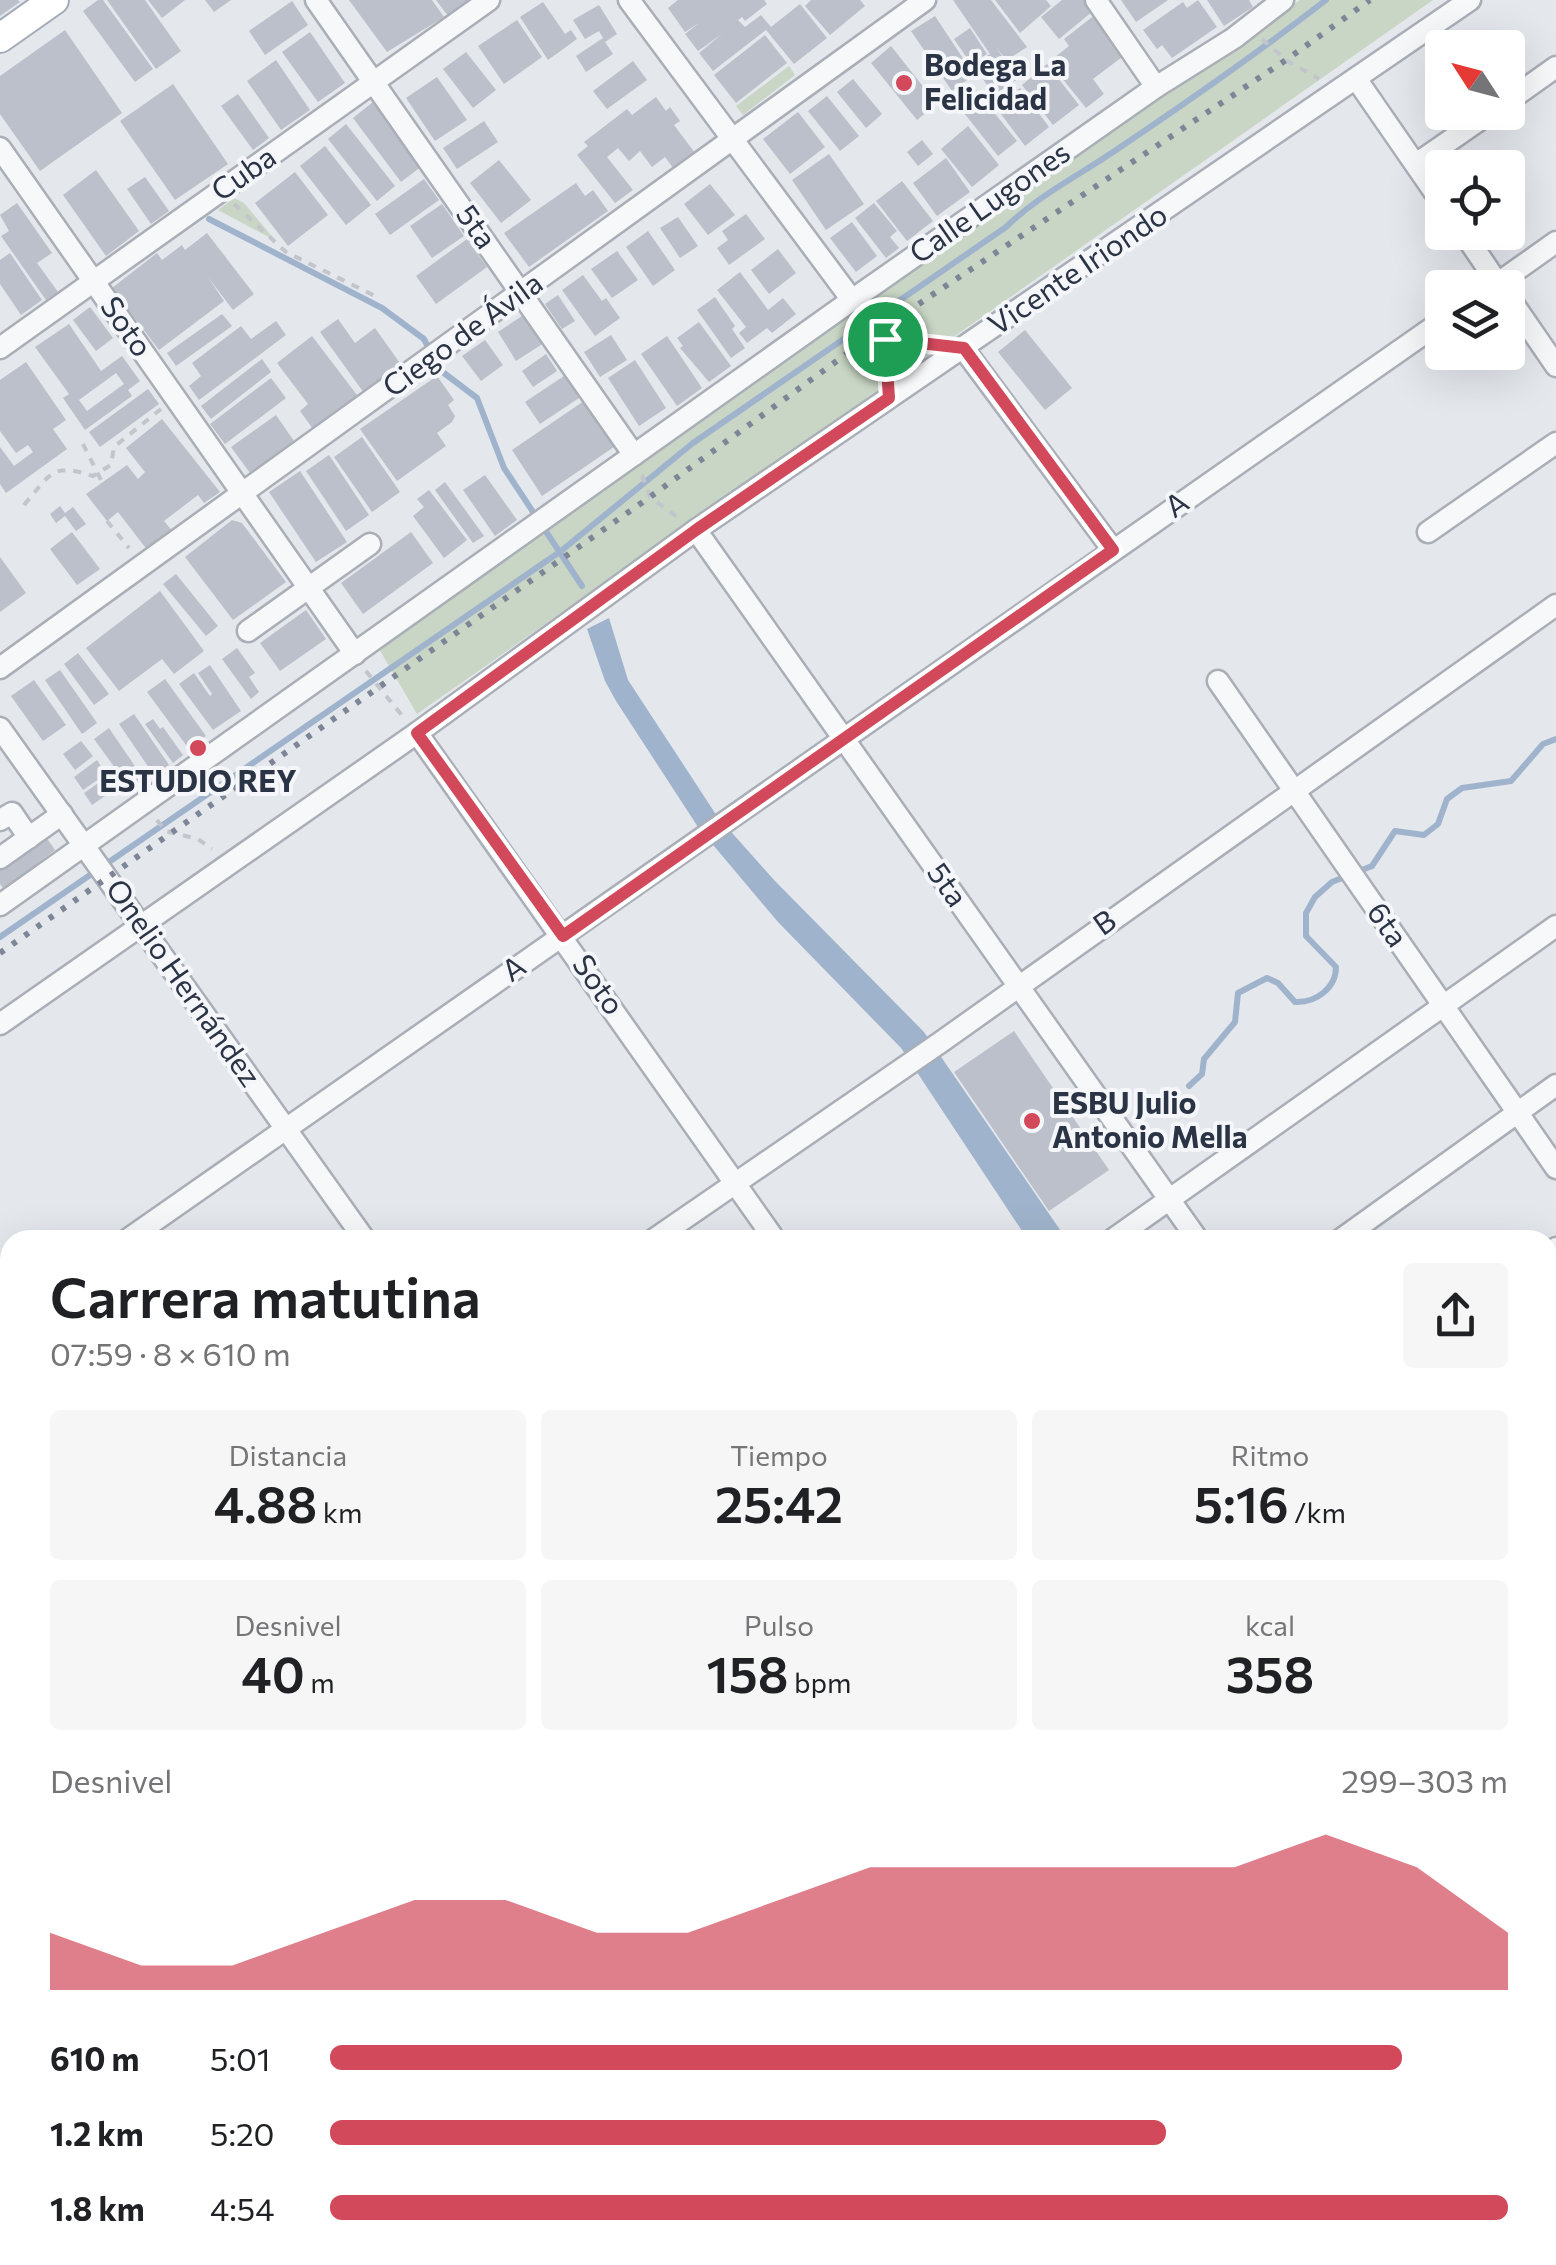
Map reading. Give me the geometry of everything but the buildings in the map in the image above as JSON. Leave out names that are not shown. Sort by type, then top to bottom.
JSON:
[{"type":"main road","points":[[0,38],[54,0]]},
{"type":"street","name":"5ta","points":[[316,0],[637,464]]},
{"type":"street","name":"Cuba","points":[[0,348],[489,0]]},
{"type":"street","points":[[630,0],[857,306]]},
{"type":"street","name":"Ciego de Ávila","points":[[0,668],[926,0]]},
{"type":"street","points":[[1096,0],[1156,87]]},
{"type":"street","name":"Calle Lugones","points":[[0,905],[94,858],[355,654],[552,513],[637,464],[1156,87],[1234,38],[1283,0]]},
{"type":"street","name":"Vicente Iriondo","points":[[0,1024],[417,733],[696,530],[1470,0]]},
{"type":"street","points":[[1525,89],[1556,67]]},
{"type":"street","points":[[1357,80],[1425,178]]},
{"type":"street","points":[[1416,164],[1464,130]]},
{"type":"street","name":"Soto","points":[[0,148],[355,654]]},
{"type":"street","points":[[1522,270],[1556,242]]},
{"type":"street","points":[[1525,324],[1556,366]]},
{"type":"street","name":"A","points":[[140,1230],[1425,333]]},
{"type":"street","points":[[964,348],[1113,550]]},
{"type":"street","points":[[1428,532],[1556,443]]},
{"type":"street","name":"5ta","points":[[696,530],[1191,1230]]},
{"type":"street","points":[[248,631],[370,544]]},
{"type":"street","name":"B","points":[[668,1230],[941,1042],[1556,604]]},
{"type":"street","name":"6ta","points":[[1218,681],[1556,1168]]},
{"type":"street","name":"Onelio Hernández","points":[[0,728],[358,1230]]},
{"type":"street","name":"Soto","points":[[417,733],[769,1230]]},
{"type":"street","points":[[0,820],[12,812],[29,838]]},
{"type":"street","points":[[0,858],[62,814]]},
{"type":"street","points":[[1126,1230],[1556,926]]},
{"type":"street","points":[[1354,1230],[1556,1086]]},
{"type":"path","points":[[1262,38],[1326,84],[1357,80]]},
{"type":"path","points":[[220,191],[286,252],[375,296]]},
{"type":"path","points":[[857,306],[885,339],[889,398]]},
{"type":"path","points":[[885,339],[964,348]]},
{"type":"path","points":[[24,505],[52,473],[68,468],[93,476],[111,465],[114,447],[175,398]]},
{"type":"path","points":[[83,444],[102,482]]},
{"type":"path","points":[[637,464],[650,496],[696,530]]},
{"type":"path","points":[[107,521],[142,565]]},
{"type":"path","points":[[367,673],[417,733]]},
{"type":"path","points":[[158,821],[165,832],[198,839],[232,864]]},
{"type":"green space","points":[[1300,0],[1433,0],[417,714],[378,647]]},
{"type":"green space","points":[[789,66],[795,75],[743,115],[736,106]]},
{"type":"green space","points":[[234,198],[244,203],[276,241],[218,210]]},
{"type":"water","points":[[609,618],[628,680],[717,816],[775,881],[924,1032],[1060,1230],[1021,1230],[901,1048],[778,922],[698,827],[616,701],[587,629]]},
{"type":"waterway","points":[[0,937],[561,551],[693,443],[1006,227],[1046,195],[1198,94],[1326,0]]},
{"type":"waterway","points":[[209,219],[382,308],[424,339],[440,370],[477,398],[504,468],[582,586]]},
{"type":"waterway","points":[[1189,1086],[1202,1074],[1204,1059],[1235,1022],[1238,993],[1267,978],[1278,983],[1295,1002],[1310,1000],[1329,988],[1336,967],[1306,936],[1306,913],[1315,897],[1332,882],[1372,866],[1395,831],[1424,835],[1438,824],[1447,799],[1462,788],[1511,781],[1543,744],[1556,739]]},
{"type":"railway","points":[[0,953],[650,497],[878,331],[1370,0]]},
{"type":"place","name":"Bodega La Felicidad","points":[[904,83]]},
{"type":"place","name":"ESTUDIO REY","points":[[198,748]]},
{"type":"place","name":"ESBU Julio Antonio Mella","points":[[1032,1121]]},
{"type":"route","points":[[885,339],[964,348],[1113,550],[563,936],[417,733],[696,530],[889,398],[885,339]]}]
